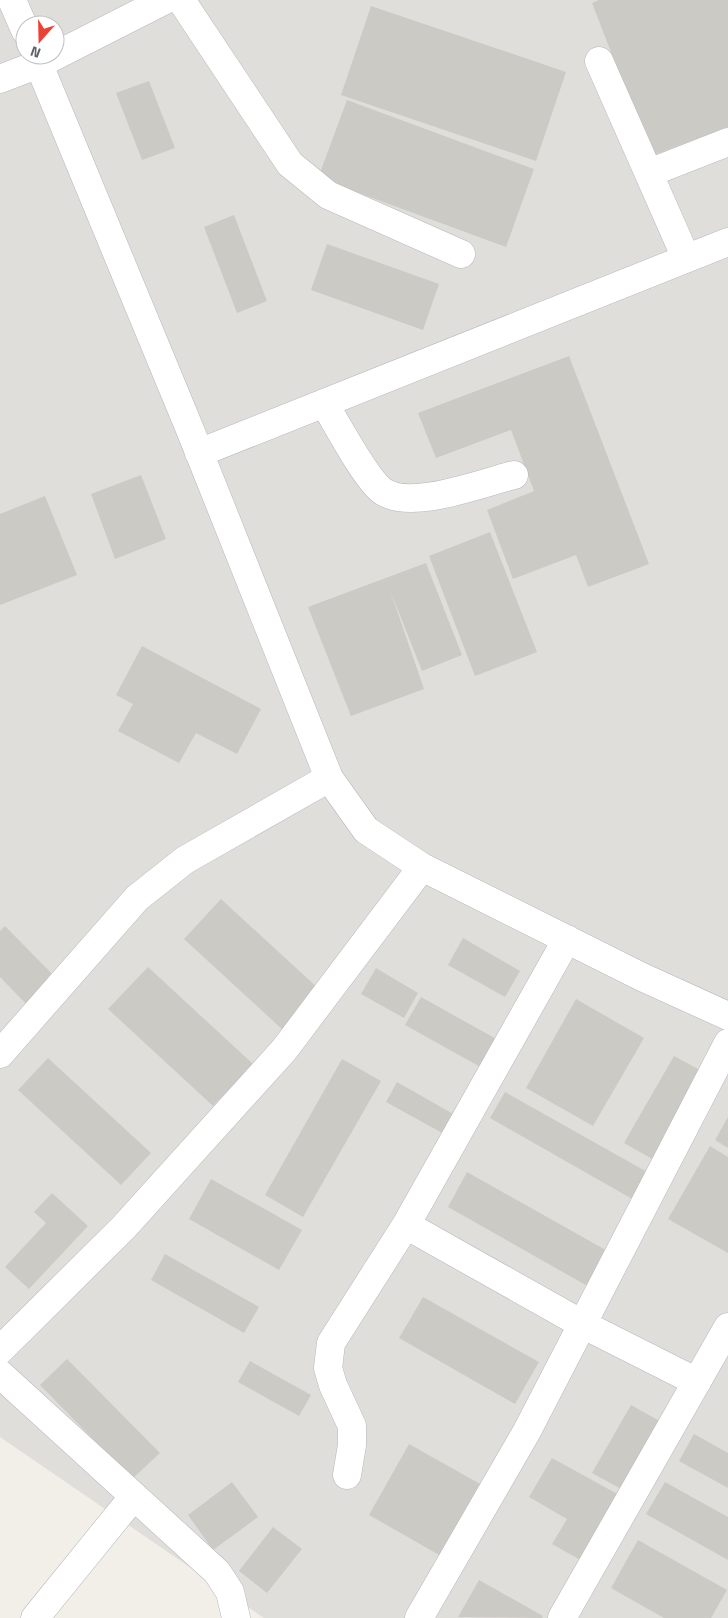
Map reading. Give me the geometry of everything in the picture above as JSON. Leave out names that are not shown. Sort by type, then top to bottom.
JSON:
[{"type":"street","points":[[12,0],[18,15]]},
{"type":"street","points":[[65,47],[165,0]]},
{"type":"street","points":[[181,0],[290,164],[328,195],[461,254]]},
{"type":"street","points":[[599,61],[686,258]]},
{"type":"street","points":[[0,79],[27,65]]},
{"type":"street","points":[[39,65],[199,453],[329,778],[366,830],[422,867],[728,1016]]},
{"type":"street","points":[[649,173],[728,142]]},
{"type":"street","points":[[199,453],[728,242]]},
{"type":"street","points":[[324,403],[371,479],[382,491],[400,499],[419,500],[514,475]]},
{"type":"street","points":[[0,1054],[137,898],[185,860],[329,778]]},
{"type":"street","points":[[0,1350],[124,1227],[284,1050],[422,867]]},
{"type":"street","points":[[347,1475],[352,1445],[352,1426],[333,1385],[328,1368],[331,1343],[406,1225],[567,939]]},
{"type":"street","points":[[419,1618],[527,1431],[728,1043]]},
{"type":"street","points":[[406,1225],[582,1324],[697,1382]]},
{"type":"street","points":[[562,1618],[728,1327]]},
{"type":"street","points":[[0,1374],[217,1572],[230,1592],[238,1617]]},
{"type":"street","points":[[35,1618],[134,1496]]},
{"type":"shaded area","points":[[0,0],[728,0],[728,1618],[264,1618],[0,1437]]},
{"type":"building","points":[[599,0],[728,0],[728,127],[651,156],[592,3]]},
{"type":"building","points":[[371,6],[566,72],[536,161],[341,95]]},
{"type":"building","points":[[149,81],[175,148],[142,160],[116,93]]},
{"type":"building","points":[[347,100],[534,169],[506,247],[318,178]]},
{"type":"building","points":[[234,215],[267,301],[237,313],[204,227]]},
{"type":"building","points":[[327,244],[439,284],[423,330],[311,290]]},
{"type":"building","points":[[569,356],[649,564],[588,587],[576,555],[513,579],[487,510],[534,491],[511,430],[436,458],[418,413]]},
{"type":"building","points":[[141,475],[166,539],[115,559],[91,494]]},
{"type":"building","points":[[45,496],[77,575],[0,605],[0,514]]},
{"type":"building","points":[[490,532],[537,652],[475,676],[429,556]]},
{"type":"building","points":[[426,563],[462,655],[422,671],[390,590],[424,689],[351,716],[308,607]]},
{"type":"building","points":[[142,646],[261,709],[237,754],[196,733],[179,763],[118,731],[133,704],[116,695]]},
{"type":"building","points":[[221,899],[320,990],[283,1030],[184,939]]},
{"type":"building","points":[[5,926],[61,983],[33,1011],[0,977],[0,931]]},
{"type":"building","points":[[463,938],[520,971],[505,997],[448,965]]},
{"type":"building","points":[[148,967],[253,1064],[213,1106],[108,1009]]},
{"type":"building","points":[[376,968],[418,993],[404,1018],[361,994]]},
{"type":"building","points":[[421,997],[500,1041],[484,1069],[405,1025]]},
{"type":"building","points":[[576,999],[644,1038],[593,1126],[526,1088]]},
{"type":"building","points":[[674,1056],[711,1076],[661,1164],[624,1143]]},
{"type":"building","points":[[48,1058],[151,1153],[121,1185],[18,1090]]},
{"type":"building","points":[[342,1059],[381,1081],[303,1217],[265,1195]]},
{"type":"building","points":[[397,1082],[455,1115],[444,1134],[386,1102]]},
{"type":"building","points":[[505,1092],[656,1177],[641,1204],[490,1118]]},
{"type":"building","points":[[728,1117],[728,1148],[715,1140]]},
{"type":"building","points":[[710,1146],[728,1157],[728,1253],[668,1219]]},
{"type":"building","points":[[467,1172],[611,1253],[591,1288],[448,1207]]},
{"type":"building","points":[[211,1179],[302,1230],[279,1270],[189,1219]]},
{"type":"building","points":[[52,1193],[88,1226],[29,1289],[5,1267],[46,1223],[34,1212]]},
{"type":"building","points":[[165,1254],[259,1307],[244,1333],[151,1280]]},
{"type":"building","points":[[423,1297],[539,1362],[515,1404],[399,1338]]},
{"type":"building","points":[[67,1359],[160,1453],[132,1479],[40,1385]]},
{"type":"building","points":[[250,1361],[311,1395],[299,1416],[238,1382]]},
{"type":"building","points":[[631,1405],[663,1423],[625,1491],[592,1473]]},
{"type":"building","points":[[694,1434],[728,1453],[728,1488],[679,1461]]},
{"type":"building","points":[[409,1444],[482,1485],[441,1556],[369,1515]]},
{"type":"building","points":[[552,1458],[621,1496],[584,1562],[552,1544],[567,1519],[529,1497]]},
{"type":"building","points":[[232,1482],[258,1517],[213,1550],[188,1515]]},
{"type":"building","points":[[665,1482],[728,1517],[728,1560],[646,1514]]},
{"type":"building","points":[[273,1527],[302,1549],[267,1593],[239,1571]]},
{"type":"building","points":[[638,1540],[727,1590],[711,1618],[664,1618],[611,1588]]},
{"type":"building","points":[[479,1580],[543,1616],[542,1618],[458,1617]]}]
